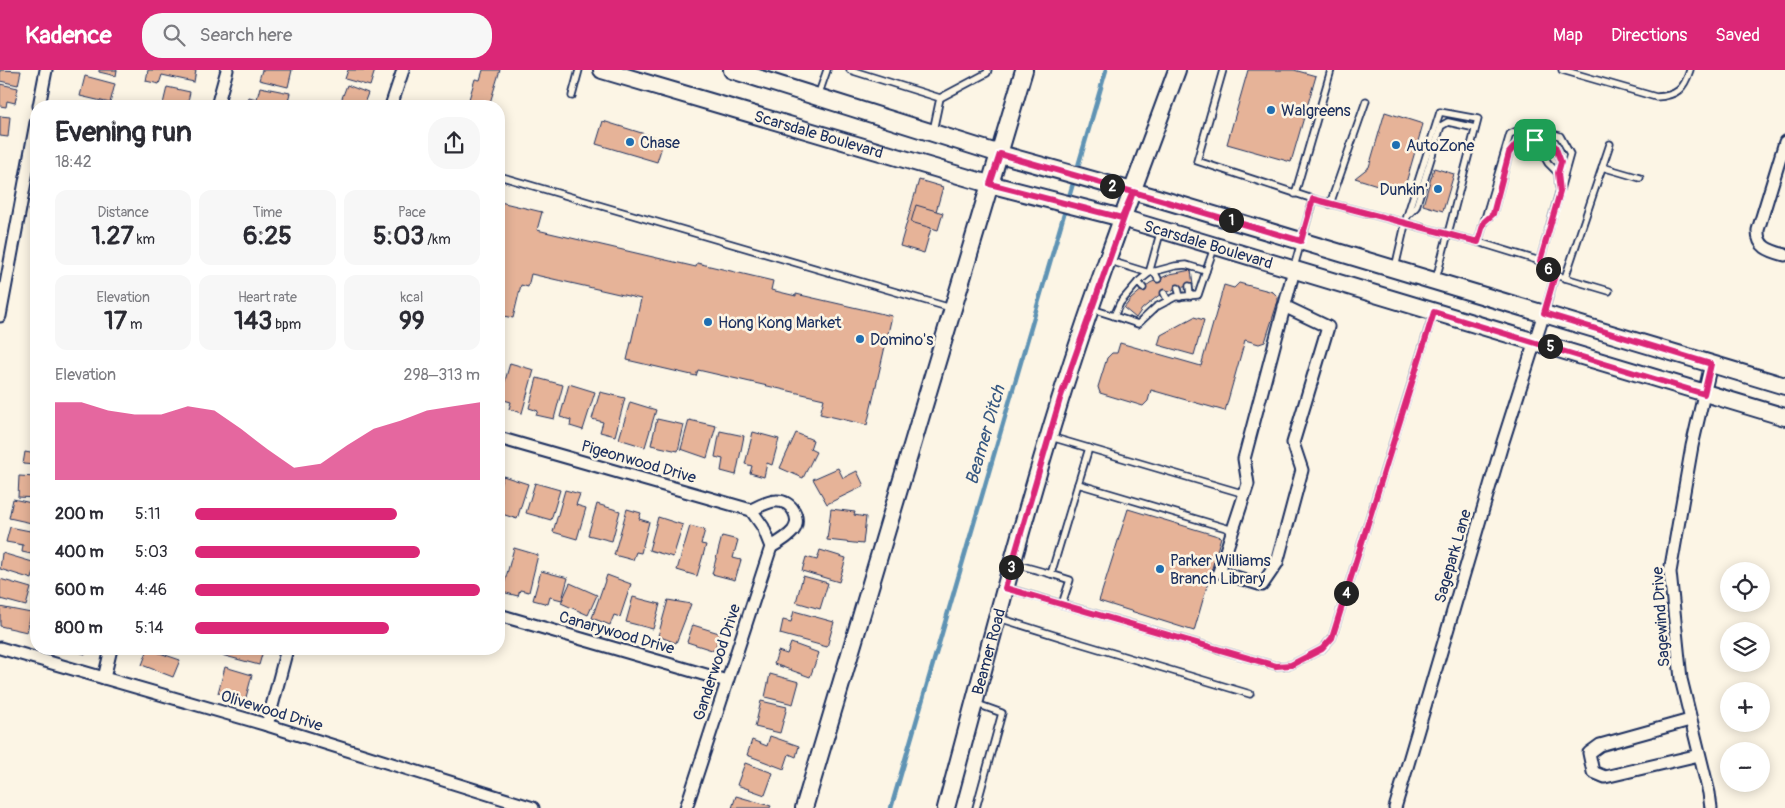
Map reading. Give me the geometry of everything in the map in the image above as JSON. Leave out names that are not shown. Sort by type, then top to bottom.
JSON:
[{"type":"main road","name":"Scarsdale Boulevard","points":[[602,70],[990,184],[1122,218],[1785,417]]},
{"type":"main road","name":"Scarsdale Boulevard","points":[[732,70],[1007,156],[1301,241],[1785,386]]},
{"type":"main road","points":[[804,808],[990,184],[1007,156],[1024,70]]},
{"type":"main road","name":"Beamer Road","points":[[946,808],[1005,588],[1060,399],[1122,218],[1126,190],[1177,70]]},
{"type":"street","points":[[40,100],[46,70]]},
{"type":"street","points":[[219,100],[227,70]]},
{"type":"street","points":[[393,100],[402,70]]},
{"type":"street","points":[[1785,142],[1758,230],[1760,244],[1766,249],[1785,255]]},
{"type":"street","points":[[0,316],[30,155]]},
{"type":"street","points":[[1284,306],[1328,327],[1293,444],[1302,470],[1277,563],[1262,585],[1219,572],[1248,484],[1244,459],[1284,306],[1294,270]]},
{"type":"street","name":"Sagepark Lane","points":[[1395,808],[1501,448],[1544,313]]},
{"type":"street","name":"Sagewind Drive","points":[[1711,364],[1692,446],[1670,572],[1681,679],[1711,808]]},
{"type":"street","name":"Pigeonwood Drive","points":[[505,440],[751,510]]},
{"type":"street","points":[[776,501],[784,502],[795,512],[796,526],[792,532],[770,547],[763,527],[751,510],[776,501]]},
{"type":"street","name":"Ganderwood Drive","points":[[686,808],[770,547]]},
{"type":"street","name":"Canarywood Drive","points":[[505,617],[727,681]]},
{"type":"street","name":"Olivewood Drive","points":[[0,648],[267,725],[533,808]]},
{"type":"street","points":[[104,678],[110,655]]},
{"type":"street","points":[[267,725],[285,655]]},
{"type":"street","points":[[1690,720],[1600,745],[1588,753],[1593,772],[1605,777],[1699,755]]},
{"type":"lane","points":[[572,96],[579,70]]},
{"type":"lane","points":[[818,96],[827,70]]},
{"type":"lane","points":[[850,70],[940,98],[981,77],[988,70]]},
{"type":"lane","points":[[1223,70],[1197,161],[1295,194],[1405,225],[1478,242],[1540,261],[1555,275],[1609,291]]},
{"type":"lane","points":[[1295,194],[1331,70]]},
{"type":"lane","points":[[1562,70],[1656,97],[1668,96],[1679,90],[1685,85],[1690,70]]},
{"type":"lane","points":[[933,133],[940,98]]},
{"type":"lane","points":[[1330,204],[1366,102]]},
{"type":"lane","points":[[1395,269],[1407,216],[1440,112],[1478,119],[1436,281]]},
{"type":"lane","points":[[1407,216],[1416,207],[1441,126],[1448,122],[1475,128]]},
{"type":"lane","points":[[1478,242],[1510,134],[1527,126],[1560,136],[1570,154],[1540,261]]},
{"type":"lane","points":[[1535,140],[1548,163],[1558,173]]},
{"type":"lane","points":[[1484,222],[1493,214],[1509,153],[1519,141],[1535,140],[1548,142],[1555,146],[1561,162],[1558,173],[1560,192]]},
{"type":"lane","points":[[1565,278],[1610,144]]},
{"type":"lane","points":[[1602,167],[1640,178]]},
{"type":"lane","points":[[505,178],[953,308]]},
{"type":"lane","points":[[1294,270],[1313,199]]},
{"type":"lane","points":[[1114,316],[1138,282],[1151,272],[1161,230]]},
{"type":"lane","points":[[1091,309],[1138,324],[1140,318],[1175,297],[1198,294],[1215,246]]},
{"type":"lane","points":[[1108,260],[1151,272],[1187,268],[1206,271]]},
{"type":"lane","points":[[1151,272],[1158,279]]},
{"type":"lane","points":[[1544,313],[1555,275]]},
{"type":"lane","points":[[1138,282],[1143,288]]},
{"type":"lane","points":[[1188,286],[1190,296]]},
{"type":"lane","points":[[1178,288],[1180,297]]},
{"type":"lane","points":[[1164,293],[1168,301]]},
{"type":"lane","points":[[1153,300],[1158,306]]},
{"type":"lane","points":[[1143,308],[1149,314]]},
{"type":"lane","points":[[1005,588],[1276,666],[1291,665],[1322,649],[1332,638],[1434,312]]},
{"type":"lane","points":[[1049,436],[1245,494]]},
{"type":"lane","points":[[1051,574],[1089,448]]},
{"type":"lane","points":[[1078,484],[1233,530]]},
{"type":"lane","points":[[1012,563],[1070,580],[1062,604]]},
{"type":"lane","points":[[997,617],[1250,694]]},
{"type":"lane","points":[[974,703],[1002,713],[976,808]]},
{"type":"building","points":[[0,70],[21,71],[18,85],[0,81]]},
{"type":"building","points":[[99,70],[117,70],[116,76],[99,72]]},
{"type":"building","points":[[148,70],[196,70],[194,82],[162,75],[159,84],[146,81]]},
{"type":"building","points":[[262,70],[292,70],[288,87],[259,80]]},
{"type":"building","points":[[348,70],[375,70],[370,86],[345,79]]},
{"type":"building","points":[[483,70],[500,70],[491,100],[469,100],[475,79],[480,80]]},
{"type":"building","name":"Walgreens","points":[[1248,70],[1294,70],[1316,76],[1291,162],[1227,144]]},
{"type":"building","points":[[85,76],[115,84],[111,100],[97,100],[80,96]]},
{"type":"building","points":[[0,84],[18,88],[15,103],[7,101],[6,107],[0,106]]},
{"type":"building","points":[[347,85],[368,93],[365,100],[341,100]]},
{"type":"building","points":[[167,87],[190,92],[188,100],[164,100]]},
{"type":"building","points":[[260,87],[290,93],[288,100],[248,100],[249,97],[257,99]]},
{"type":"building","name":"AutoZone","points":[[1385,112],[1423,124],[1403,193],[1355,178],[1369,167]]},
{"type":"building","points":[[0,116],[10,117],[8,137],[0,136]]},
{"type":"building","name":"Chase","points":[[603,121],[664,140],[657,162],[596,144]]},
{"type":"building","name":"Dunkin'","points":[[1434,168],[1454,174],[1443,211],[1423,205]]},
{"type":"building","points":[[919,180],[943,187],[924,253],[900,246]]},
{"type":"building","points":[[505,203],[542,212],[537,230],[696,267],[697,263],[773,281],[771,290],[892,316],[867,425],[820,414],[824,399],[698,370],[696,376],[627,360],[641,299],[531,274],[528,287],[521,285],[513,318],[505,316]]},
{"type":"building","points":[[916,205],[943,213],[938,230],[911,222]]},
{"type":"building","points":[[1191,270],[1193,285],[1175,289],[1158,296],[1142,309],[1136,318],[1124,308],[1131,299],[1150,283],[1170,274]]},
{"type":"building","points":[[1239,283],[1273,292],[1278,297],[1278,301],[1265,342],[1259,344],[1245,340],[1225,411],[1151,390],[1148,401],[1143,406],[1100,393],[1098,387],[1107,358],[1112,353],[1117,353],[1120,343],[1201,366],[1224,285],[1234,288]]},
{"type":"building","points":[[1194,317],[1204,320],[1194,355],[1158,345],[1161,335]]},
{"type":"building","points":[[510,363],[534,370],[522,413],[509,409],[511,402],[505,400],[505,381]]},
{"type":"building","points":[[537,378],[563,385],[554,419],[536,415],[538,411],[529,408]]},
{"type":"building","points":[[569,384],[595,392],[583,430],[570,426],[571,420],[560,417]]},
{"type":"building","points":[[600,392],[625,398],[615,436],[600,432],[603,422],[592,419]]},
{"type":"building","points":[[630,402],[656,410],[645,447],[619,439]]},
{"type":"building","points":[[657,419],[684,425],[678,451],[651,445]]},
{"type":"building","points":[[689,420],[716,426],[707,458],[681,449]]},
{"type":"building","points":[[720,431],[744,436],[736,475],[721,471],[723,459],[715,457]]},
{"type":"building","points":[[753,432],[779,439],[772,465],[767,463],[764,477],[750,473],[752,466],[745,464]]},
{"type":"building","points":[[796,433],[813,440],[810,449],[816,452],[803,478],[780,468]]},
{"type":"building","points":[[25,452],[30,453],[30,465],[23,464]]},
{"type":"building","points":[[838,468],[843,478],[857,471],[864,486],[827,504],[813,479]]},
{"type":"building","points":[[19,476],[30,477],[30,498],[18,497]]},
{"type":"building","points":[[505,477],[528,484],[517,519],[505,515]]},
{"type":"building","points":[[535,483],[560,490],[551,520],[526,513]]},
{"type":"building","points":[[565,490],[580,494],[576,505],[586,508],[577,539],[553,532]]},
{"type":"building","points":[[13,499],[30,503],[30,523],[9,518]]},
{"type":"building","points":[[597,504],[620,511],[612,541],[588,535]]},
{"type":"building","points":[[627,509],[641,513],[639,519],[649,522],[641,553],[636,552],[633,560],[614,555]]},
{"type":"building","points":[[831,509],[855,512],[854,515],[866,517],[863,544],[827,540]]},
{"type":"building","name":"Parker Williams Branch Library","points":[[1128,509],[1221,537],[1194,631],[1099,601]]},
{"type":"building","points":[[658,517],[683,525],[673,557],[649,550]]},
{"type":"building","points":[[690,526],[705,530],[701,544],[706,545],[697,576],[677,570]]},
{"type":"building","points":[[10,527],[30,531],[30,554],[22,552],[23,545],[6,542]]},
{"type":"building","points":[[722,536],[738,540],[733,558],[741,560],[735,580],[712,574]]},
{"type":"building","points":[[514,548],[538,555],[529,592],[520,590],[518,596],[505,593],[505,581]]},
{"type":"building","points":[[820,550],[846,558],[839,582],[802,571],[806,557],[817,560]]},
{"type":"building","points":[[2,553],[30,561],[30,578],[0,569]]},
{"type":"building","points":[[541,571],[568,578],[562,600],[550,597],[548,604],[533,600]]},
{"type":"building","points":[[607,575],[631,584],[620,617],[614,615],[610,625],[592,618]]},
{"type":"building","points":[[803,576],[828,583],[820,609],[796,602]]},
{"type":"building","points":[[0,579],[30,588],[26,606],[0,599]]},
{"type":"building","points":[[570,583],[597,595],[588,615],[561,603]]},
{"type":"building","points":[[633,597],[660,604],[653,629],[626,622]]},
{"type":"building","points":[[668,600],[691,604],[676,643],[658,636]]},
{"type":"building","points":[[0,607],[30,613],[27,632],[0,626]]},
{"type":"building","points":[[794,611],[834,622],[827,647],[780,634],[783,620],[791,622]]},
{"type":"building","points":[[693,625],[719,633],[715,651],[687,642]]},
{"type":"building","points":[[791,643],[819,653],[810,677],[774,664],[778,651],[787,654]]},
{"type":"building","points":[[146,655],[165,655],[180,660],[173,677],[142,665]]},
{"type":"building","points":[[222,655],[262,655],[259,665]]},
{"type":"building","points":[[225,667],[252,675],[245,701],[218,693]]},
{"type":"building","points":[[770,674],[799,682],[793,704],[765,697]]},
{"type":"building","points":[[761,701],[787,707],[780,733],[755,727]]},
{"type":"building","points":[[770,736],[799,746],[796,757],[789,754],[784,769],[747,755],[752,740],[767,746]]},
{"type":"building","points":[[745,763],[773,773],[765,795],[737,785]]},
{"type":"building","points":[[736,796],[771,806],[770,808],[732,808]]},
{"type":"waterway","name":"Beamer Ditch","points":[[891,808],[1106,70]]},
{"type":"place","name":"Walgreens","points":[[1271,110]]},
{"type":"place","name":"Chase","points":[[630,142]]},
{"type":"place","name":"AutoZone","points":[[1396,145]]},
{"type":"place","name":"Dunkin'","points":[[1438,189]]},
{"type":"place","name":"Hong Kong Market","points":[[708,322]]},
{"type":"place","name":"Domino's","points":[[860,339]]},
{"type":"place","name":"Parker Williams Branch Library","points":[[1160,569]]},
{"type":"route","points":[[1535,140],[1519,141],[1509,153],[1493,214],[1484,222],[1478,242],[1405,225],[1313,199],[1301,241],[1133,192],[1122,218],[990,184],[1000,154],[1133,192],[1122,218],[1060,399],[1005,588],[1276,666],[1291,665],[1322,649],[1332,638],[1434,312],[1704,394],[1711,364],[1544,313],[1555,275],[1540,261],[1560,192],[1558,173],[1561,162],[1555,146],[1548,142],[1535,140]]}]
